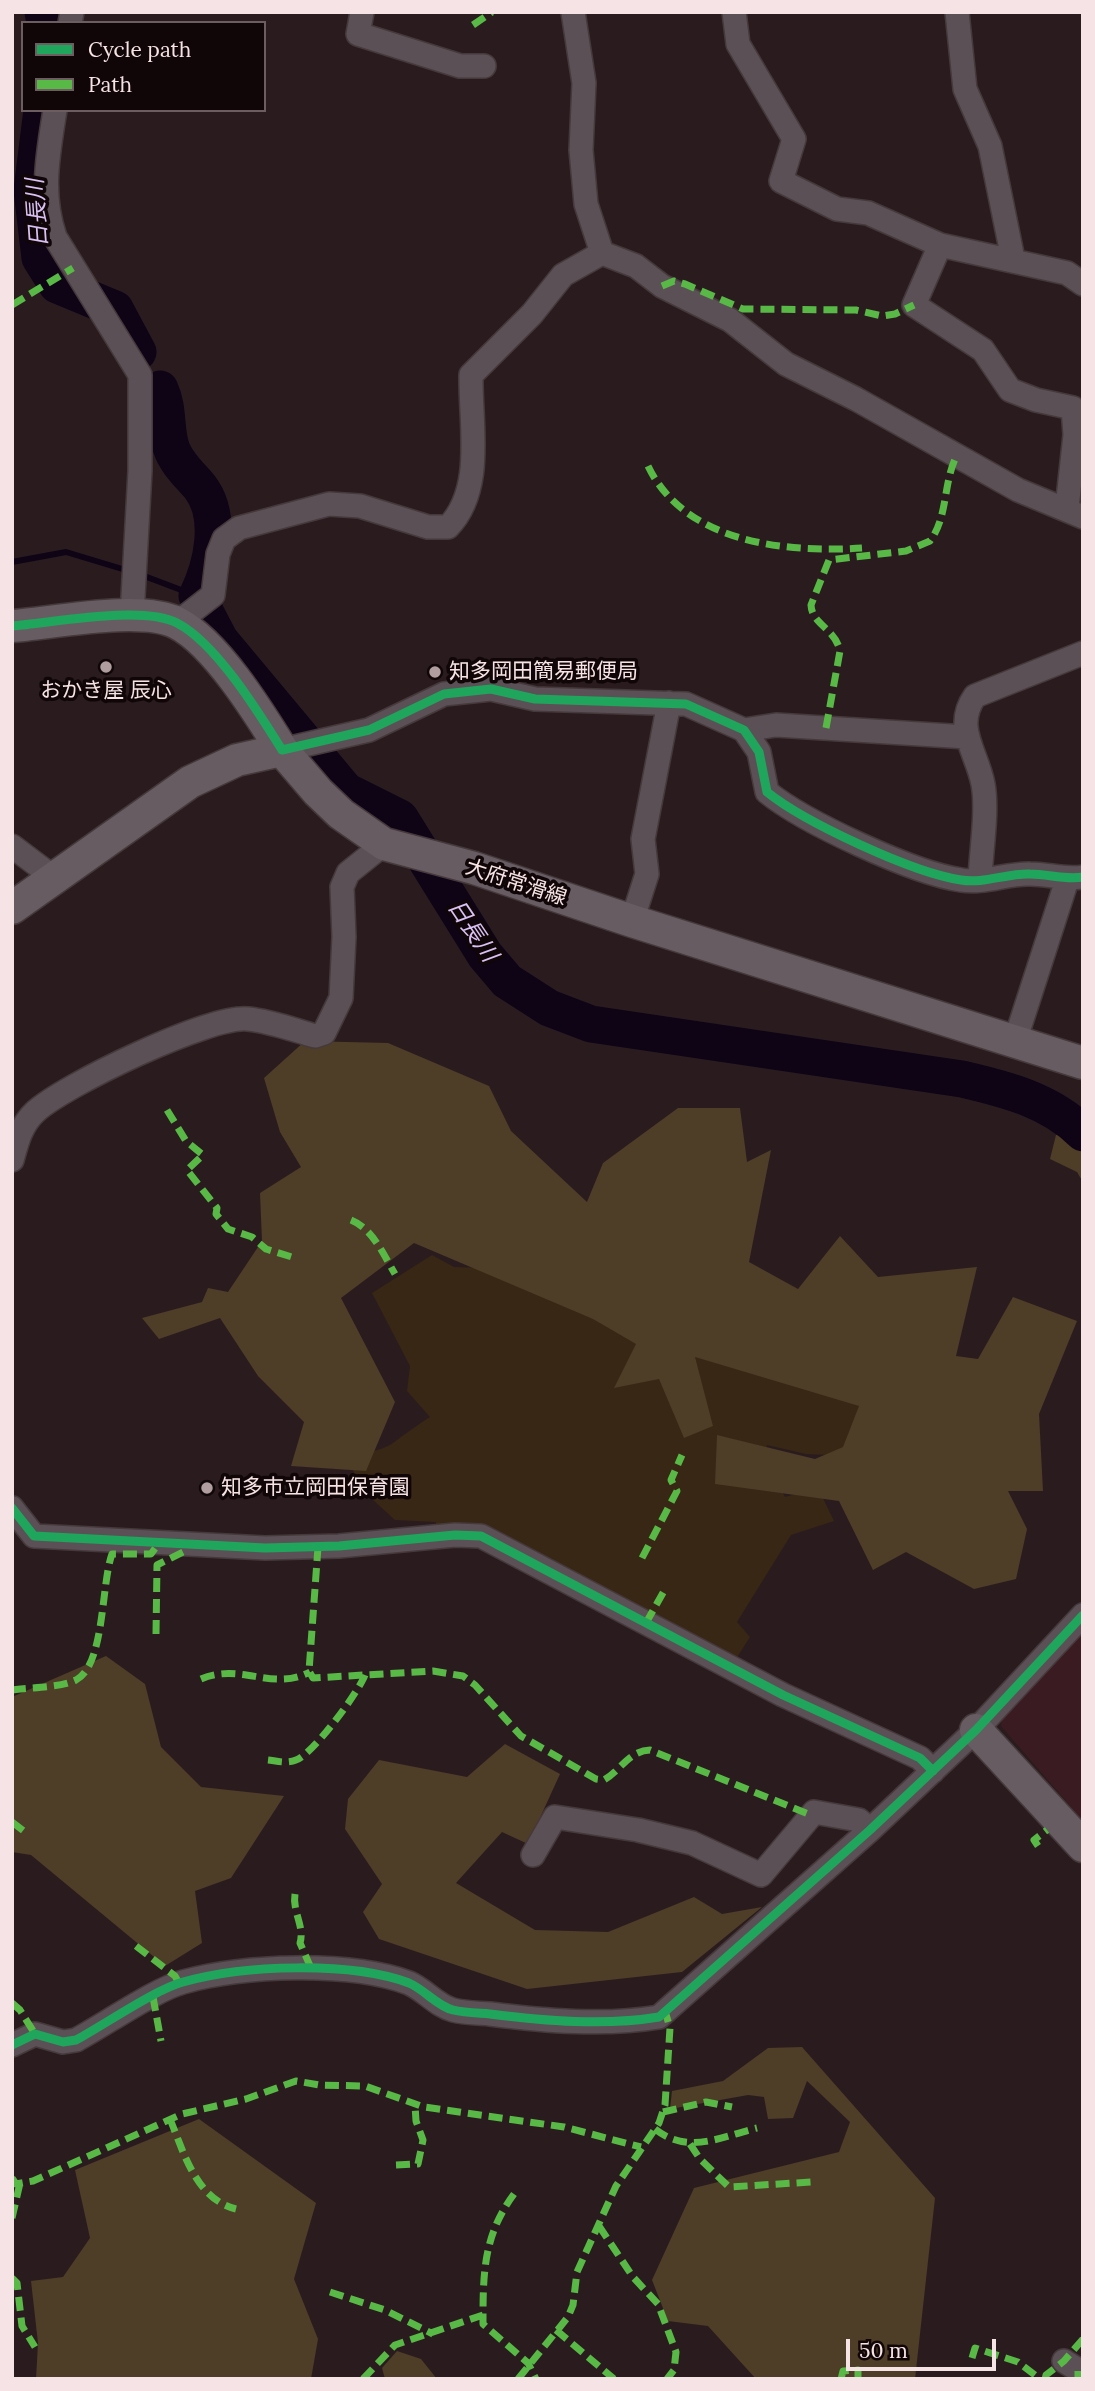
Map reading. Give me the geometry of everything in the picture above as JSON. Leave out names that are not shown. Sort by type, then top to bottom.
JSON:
[{"type":"main road","points":[[12,626],[195,609]]},
{"type":"main road","name":"大府常滑線","points":[[195,609],[223,665],[297,745],[318,792],[341,814],[410,850],[474,868],[632,921],[1083,1063]]},
{"type":"main road","points":[[12,908],[190,782],[237,760],[297,745]]},
{"type":"main road","points":[[976,1730],[990,1741],[1083,1846]]},
{"type":"street","points":[[362,12],[358,34],[460,66],[484,66]]},
{"type":"street","points":[[573,12],[584,83],[581,150],[586,204],[602,253]]},
{"type":"street","points":[[734,12],[738,44],[794,139],[781,181],[837,209],[868,213],[940,245],[1068,273],[1083,284]]},
{"type":"street","points":[[957,12],[965,89],[990,146],[1013,259]]},
{"type":"street","points":[[55,112],[44,178],[47,215],[54,237],[140,375],[140,471],[132,615]]},
{"type":"street","points":[[602,253],[636,266],[662,286],[730,320],[786,364],[856,400],[919,438],[1018,490],[1075,513],[1075,435],[1070,405],[1036,400],[1010,390],[983,350],[914,305],[940,245]]},
{"type":"street","points":[[195,609],[224,539],[239,528],[329,504],[360,506],[428,527],[447,527],[458,516],[467,495],[473,445],[471,375],[532,314],[563,275],[602,253]]},
{"type":"street","points":[[1075,435],[1083,407]]},
{"type":"street","points":[[981,879],[984,785],[967,737],[966,709],[975,696],[1083,653]]},
{"type":"street","points":[[297,745],[369,730],[444,694],[467,691],[491,689],[535,699],[573,702],[686,704],[744,730],[759,752],[767,792],[788,809],[893,858],[962,880],[1031,874],[1075,878],[1015,1041]]},
{"type":"street","points":[[632,921],[647,874],[643,839],[669,703]]},
{"type":"street","points":[[744,730],[776,725],[967,737]]},
{"type":"street","points":[[12,846],[53,877]]},
{"type":"street","points":[[12,1160],[19,1134],[35,1112],[87,1079],[176,1037],[246,1018],[315,1036],[324,1033],[341,998],[344,937],[342,887],[348,873],[410,850]]},
{"type":"street","points":[[12,1508],[34,1536],[51,1538],[265,1548],[339,1546],[455,1535],[481,1536],[783,1695],[920,1758],[933,1771]]},
{"type":"street","points":[[12,1548],[27,1530]]},
{"type":"street","points":[[12,2045],[34,2034],[63,2042],[76,2040],[181,1982],[277,1966],[343,1970],[407,1982],[453,2010],[513,2017],[596,2021],[635,2021],[659,2017],[933,1771],[976,1730],[1083,1615]]},
{"type":"street","points":[[533,1856],[555,1817],[578,1819],[692,1843],[761,1875],[814,1812],[859,1820],[870,1830]]},
{"type":"shaded area","points":[[305,1041],[388,1043],[489,1086],[511,1131],[587,1202],[603,1163],[678,1108],[740,1108],[747,1162],[771,1150],[749,1262],[798,1289],[840,1236],[878,1277],[977,1267],[956,1356],[978,1359],[1013,1297],[1077,1321],[1039,1414],[1043,1491],[1008,1491],[1027,1529],[1016,1579],[974,1589],[906,1552],[873,1570],[839,1501],[715,1484],[717,1435],[815,1459],[843,1447],[859,1406],[695,1357],[713,1426],[684,1438],[659,1379],[614,1388],[636,1344],[593,1319],[414,1243],[341,1298],[395,1402],[366,1471],[291,1466],[304,1422],[258,1376],[220,1318],[159,1339],[142,1318],[202,1302],[208,1288],[228,1292],[262,1241],[260,1193],[301,1167],[280,1132],[264,1078]]},
{"type":"shaded area","points":[[1073,1130],[1083,1140],[1083,1182],[1077,1172],[1050,1159],[1056,1135]]},
{"type":"shaded area","points":[[432,1255],[454,1267],[488,1268],[861,1396],[858,1440],[829,1455],[806,1454],[767,1445],[758,1483],[778,1484],[785,1497],[818,1488],[834,1521],[791,1535],[737,1622],[750,1637],[734,1662],[436,1528],[436,1522],[395,1520],[361,1486],[351,1460],[389,1446],[430,1417],[407,1391],[410,1366],[372,1293]]},
{"type":"shaded area","points":[[1083,1630],[1083,1821],[1001,1726],[1003,1711]]},
{"type":"shaded area","points":[[106,1656],[145,1684],[161,1747],[201,1787],[284,1796],[231,1878],[195,1891],[202,1943],[165,1966],[31,1855],[12,1852],[12,1697]]},
{"type":"shaded area","points":[[505,1744],[560,1774],[528,1844],[502,1832],[456,1883],[535,1930],[608,1932],[694,1897],[722,1914],[762,1907],[682,1972],[527,1989],[379,1939],[363,1912],[382,1884],[345,1829],[348,1799],[379,1760],[467,1777]]},
{"type":"shaded area","points":[[802,2047],[935,2198],[915,2379],[756,2379],[708,2326],[668,2321],[652,2280],[694,2188],[839,2152],[850,2122],[807,2081],[793,2118],[768,2119],[764,2097],[748,2095],[670,2109],[672,2091],[723,2081],[768,2048]]},
{"type":"shaded area","points":[[199,2119],[316,2203],[294,2279],[318,2339],[311,2379],[36,2379],[38,2343],[31,2281],[63,2277],[90,2238],[75,2170]]},
{"type":"shaded area","points":[[397,2351],[421,2359],[437,2379],[385,2379],[382,2368]]},
{"type":"waterway","name":"日長川","points":[[43,12],[45,21]]},
{"type":"waterway","name":"日長川","points":[[42,112],[32,190],[40,258],[57,285],[115,309],[138,352]]},
{"type":"waterway","name":"日長川","points":[[160,389],[173,453],[200,487],[211,512],[211,556],[197,596],[220,640],[346,791],[400,818],[485,955],[507,981],[549,1008],[591,1024],[962,1079],[994,1087],[1042,1104],[1083,1133]]},
{"type":"waterway","points":[[12,562],[66,552],[129,571]]},
{"type":"waterway","points":[[139,574],[197,596]]},
{"type":"marked path","points":[[473,25],[492,12]]},
{"type":"marked path","points":[[12,305],[73,268]]},
{"type":"marked path","points":[[662,286],[674,281],[685,284],[743,309],[856,310],[882,316],[895,314],[914,305]]},
{"type":"marked path","points":[[826,728],[840,651],[834,637],[815,617],[811,605],[829,560],[906,551],[930,541],[940,522],[956,457]]},
{"type":"marked path","points":[[648,466],[665,492],[686,512],[712,527],[740,538],[801,548],[862,548]]},
{"type":"marked path","points":[[167,1110],[186,1141],[203,1155],[187,1170],[217,1208],[216,1214],[228,1229],[252,1237],[266,1249],[295,1258]]},
{"type":"marked path","points":[[351,1220],[371,1236],[395,1274]]},
{"type":"marked path","points":[[642,1558],[677,1491],[671,1480],[682,1455]]},
{"type":"marked path","points":[[12,1690],[69,1683],[85,1672],[97,1641],[112,1554],[151,1554],[159,1543]]},
{"type":"marked path","points":[[156,1634],[157,1565],[187,1550],[187,1545]]},
{"type":"marked path","points":[[318,1547],[309,1671],[313,1678],[433,1671],[463,1676],[475,1685],[521,1736],[596,1779],[604,1780],[631,1757],[650,1750],[811,1815]]},
{"type":"marked path","points":[[646,1623],[664,1591]]},
{"type":"marked path","points":[[201,1679],[230,1674],[282,1679],[310,1672]]},
{"type":"marked path","points":[[268,1760],[289,1762],[304,1755],[334,1722],[365,1675]]},
{"type":"marked path","points":[[12,1822],[25,1832]]},
{"type":"marked path","points":[[1038,1846],[1034,1840],[1047,1830]]},
{"type":"marked path","points":[[295,1894],[301,1931],[300,1943],[311,1968]]},
{"type":"marked path","points":[[136,1946],[175,1976],[179,1983]]},
{"type":"marked path","points":[[153,1997],[161,2041]]},
{"type":"marked path","points":[[12,2003],[20,2010],[35,2034]]},
{"type":"marked path","points":[[518,2379],[568,2317],[573,2305],[577,2272],[616,2186],[659,2123],[665,2105],[670,2028],[665,2011]]},
{"type":"marked path","points":[[12,2178],[16,2184],[33,2181],[182,2114],[246,2099],[296,2081],[319,2085],[365,2086],[424,2107],[564,2127],[641,2147]]},
{"type":"marked path","points":[[663,2112],[706,2102],[732,2107]]},
{"type":"marked path","points":[[396,2165],[418,2164],[423,2140],[416,2121],[415,2105]]},
{"type":"marked path","points":[[170,2119],[186,2160],[201,2185],[222,2204],[236,2209]]},
{"type":"marked path","points":[[655,2129],[680,2141],[704,2142],[757,2128]]},
{"type":"marked path","points":[[690,2144],[700,2159],[729,2187],[812,2182]]},
{"type":"marked path","points":[[12,2218],[20,2183]]},
{"type":"marked path","points":[[514,2194],[496,2225],[487,2256],[483,2288],[483,2324],[528,2363],[536,2379]]},
{"type":"marked path","points":[[599,2226],[633,2277],[658,2304],[676,2352],[674,2370],[667,2379]]},
{"type":"marked path","points":[[12,2278],[17,2283],[22,2326],[35,2347]]},
{"type":"marked path","points":[[330,2292],[385,2310],[433,2334]]},
{"type":"marked path","points":[[363,2379],[395,2345],[483,2315]]},
{"type":"marked path","points":[[556,2330],[614,2379]]},
{"type":"marked path","points":[[1045,2379],[1083,2339]]},
{"type":"marked path","points":[[972,2358],[975,2348],[1018,2362],[1040,2379]]},
{"type":"marked path","points":[[841,2379],[843,2371],[858,2370],[858,2379]]},
{"type":"marked path","points":[[1078,2371],[1078,2379]]},
{"type":"cycle path","points":[[12,626],[120,615],[142,615],[177,623],[207,646],[236,680],[282,750],[369,730],[444,694],[491,689],[535,699],[686,704],[744,730],[759,752],[767,792],[806,817],[860,845],[916,868],[961,880],[978,881],[1022,874],[1083,877]]},
{"type":"cycle path","points":[[12,1508],[34,1536],[265,1548],[339,1546],[455,1535],[481,1536],[783,1695],[920,1758],[933,1771]]},
{"type":"cycle path","points":[[12,2045],[35,2034],[63,2042],[76,2040],[172,1986],[208,1976],[265,1969],[327,1969],[385,1976],[409,1983],[447,2008],[467,2012],[575,2022],[659,2017],[870,1830],[976,1730],[1083,1615]]},
{"type":"place","name":"おかき屋 辰心","points":[[106,667]]},
{"type":"place","name":"知多岡田簡易郵便局","points":[[435,672]]},
{"type":"place","name":"知多市立岡田保育園","points":[[207,1488]]}]
